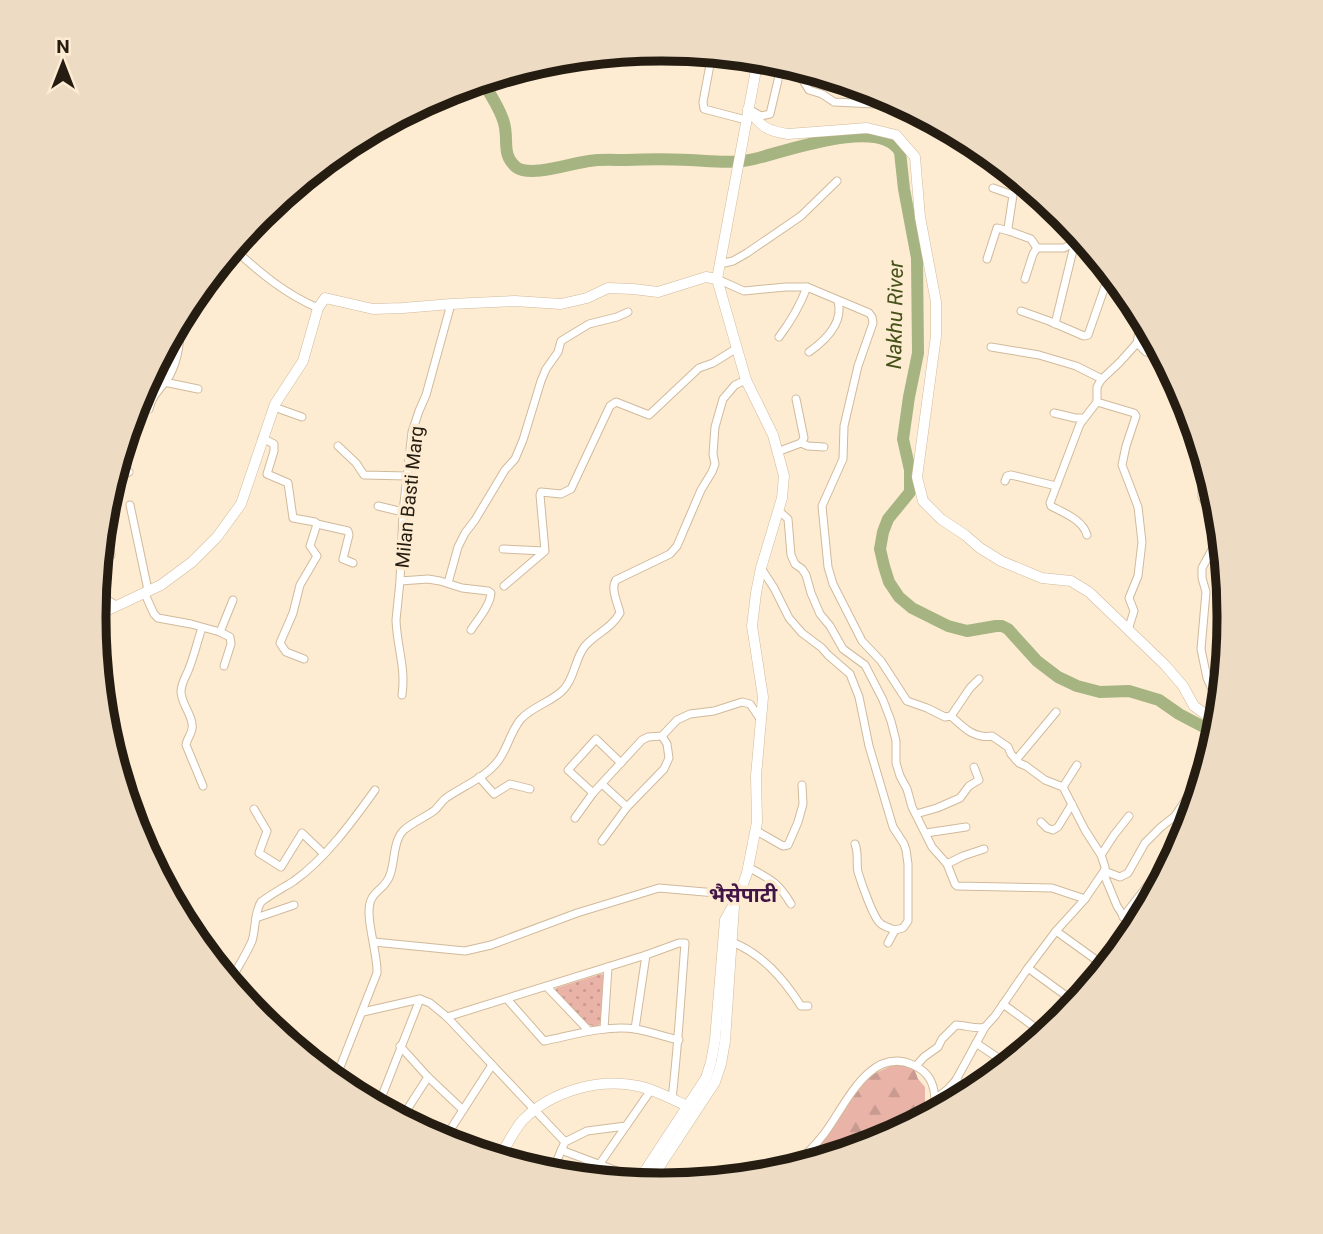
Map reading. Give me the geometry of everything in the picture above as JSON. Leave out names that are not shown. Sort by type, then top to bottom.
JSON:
[{"type":"street","points":[[710,63],[704,109],[747,115],[770,114],[779,74]]},
{"type":"street","points":[[649,1173],[692,1109],[715,1082],[721,1064],[725,920],[739,895],[757,822],[756,776],[764,697],[752,626],[761,568],[782,498],[784,476],[773,435],[746,380],[718,279],[756,70]]},
{"type":"street","points":[[802,79],[809,90],[834,102],[874,104]]},
{"type":"street","points":[[747,115],[765,129],[788,134],[867,128],[896,135],[915,157],[920,217],[936,302],[936,336],[917,477],[923,501],[941,519],[1001,561],[1042,578],[1071,581],[1089,592],[1165,665],[1183,686],[1194,706],[1208,716]]},
{"type":"street","points":[[720,264],[733,261],[747,253],[801,216],[837,181]]},
{"type":"street","points":[[993,188],[1013,195],[1009,231]]},
{"type":"street","points":[[987,259],[997,228],[1031,239],[1037,248]]},
{"type":"street","points":[[1037,248],[1064,248],[1072,243]]},
{"type":"street","points":[[1025,279],[1037,248]]},
{"type":"street","points":[[1055,324],[1076,248]]},
{"type":"street","points":[[240,255],[256,271],[318,308]]},
{"type":"street","points":[[106,611],[161,585],[192,562],[217,537],[241,504],[274,407],[303,361],[318,308],[325,298],[373,309],[515,301],[561,304],[587,298],[607,289],[659,292],[706,277],[718,279],[744,291],[807,287],[869,313],[872,317],[873,323],[858,366],[844,426],[843,459],[822,506],[828,566],[833,584],[862,641],[881,661],[907,701],[944,717],[951,716],[979,679]]},
{"type":"street","points":[[1021,311],[1084,337],[1088,335],[1106,284]]},
{"type":"street","points":[[779,337],[792,321],[807,287]]},
{"type":"street","points":[[809,352],[827,338],[837,322],[841,311],[838,301]]},
{"type":"street","name":"Milan Basti Marg","points":[[402,695],[404,668],[398,642],[397,620],[407,476],[414,428],[451,304]]},
{"type":"street","points":[[448,583],[458,547],[465,533],[505,470],[515,459],[528,428],[541,381],[558,352],[561,341],[589,324],[628,312]]},
{"type":"street","points":[[1087,535],[1080,523],[1050,503],[1083,418],[1097,402],[1097,387],[1137,343],[1139,332]]},
{"type":"street","points":[[149,409],[151,400],[170,374],[180,339]]},
{"type":"street","points":[[1137,343],[1150,353]]},
{"type":"street","points":[[991,347],[1040,355],[1076,366],[1102,379]]},
{"type":"street","points":[[545,551],[541,492],[561,494],[571,489],[610,406],[616,402],[649,415],[699,368],[737,348]]},
{"type":"street","points":[[339,1069],[377,973],[378,961],[369,911],[371,899],[386,885],[402,832],[497,762],[522,719],[566,687],[586,645],[615,622],[620,613],[613,583],[670,554],[677,545],[715,464],[715,427],[723,399],[735,385],[746,380]]},
{"type":"street","points":[[164,382],[198,389]]},
{"type":"street","points":[[777,452],[801,443],[804,438],[796,399]]},
{"type":"street","points":[[1097,402],[1134,413],[1136,416],[1122,465],[1138,507],[1142,542],[1138,576],[1129,598],[1134,611],[1128,630]]},
{"type":"street","points":[[274,407],[302,417]]},
{"type":"street","points":[[1054,413],[1083,418]]},
{"type":"street","points":[[262,438],[274,444],[267,474],[288,484],[293,518],[348,531],[343,559],[353,563]]},
{"type":"street","points":[[801,443],[824,447]]},
{"type":"street","points":[[338,446],[364,475],[407,476]]},
{"type":"street","points":[[125,474],[129,472]]},
{"type":"street","points":[[1004,481],[1011,475],[1056,486]]},
{"type":"street","points":[[130,505],[146,591],[154,614],[158,618],[220,632],[230,637],[231,644],[224,666]]},
{"type":"street","points":[[378,506],[404,512]]},
{"type":"street","points":[[778,510],[788,519],[791,555],[795,564],[806,575],[820,614],[843,649],[865,665],[883,700],[896,741],[896,763],[912,807],[932,846],[947,864],[955,884],[1052,888],[1085,899]]},
{"type":"street","points":[[304,659],[286,652],[280,643],[293,612],[300,585],[317,556],[310,545],[317,524]]},
{"type":"street","points":[[503,549],[545,551]]},
{"type":"street","points":[[1212,688],[1207,678],[1201,649],[1206,592],[1202,568],[1213,549]]},
{"type":"street","points":[[110,551],[111,555]]},
{"type":"street","points":[[504,586],[545,551]]},
{"type":"street","points":[[761,568],[789,618],[802,633],[850,674],[859,697],[869,746],[893,827],[908,856],[908,921],[903,928],[886,928],[878,922],[857,870],[858,850],[855,844]]},
{"type":"street","points":[[400,581],[428,579],[491,593],[489,602],[471,630]]},
{"type":"street","points":[[106,599],[116,605]]},
{"type":"street","points":[[220,632],[233,600]]},
{"type":"street","points":[[202,628],[188,673],[182,683],[181,693],[193,726],[186,745],[203,786]]},
{"type":"street","points":[[575,818],[593,793],[642,740],[662,736],[677,720],[690,714],[714,711],[742,702],[750,704],[761,720]]},
{"type":"street","points":[[1016,760],[1056,712]]},
{"type":"street","points":[[951,716],[969,733],[984,738],[992,736],[1001,741],[1016,760],[1045,780],[1063,788],[1101,855],[1105,877],[1126,922]]},
{"type":"street","points":[[603,841],[627,807],[664,769],[669,758],[667,744],[662,736]]},
{"type":"street","points":[[593,793],[568,770],[596,739],[621,763]]},
{"type":"street","points":[[1063,788],[1077,765]]},
{"type":"street","points":[[916,814],[960,798],[969,786],[979,780],[974,767]]},
{"type":"street","points":[[479,777],[494,794],[510,784],[530,789]]},
{"type":"street","points":[[602,784],[627,807]]},
{"type":"street","points":[[755,830],[783,846],[788,845],[803,804],[802,785]]},
{"type":"street","points":[[235,972],[255,931],[261,902],[295,880],[324,854],[375,790]]},
{"type":"street","points":[[1105,869],[1120,877],[1128,873],[1145,843],[1175,817],[1187,798]]},
{"type":"street","points":[[1041,822],[1053,830],[1058,827],[1072,804]]},
{"type":"street","points":[[254,809],[267,831],[259,853],[281,867],[302,833],[324,854]]},
{"type":"street","points":[[1101,855],[1129,816]]},
{"type":"street","points":[[926,833],[967,827]]},
{"type":"street","points":[[947,864],[984,849]]},
{"type":"street","points":[[748,867],[774,882],[791,904]]},
{"type":"street","points":[[935,1099],[956,1080],[985,1027],[1056,931],[1085,899],[1105,869]]},
{"type":"street","points":[[1123,917],[1149,884]]},
{"type":"street","points":[[374,942],[465,951],[491,945],[610,902],[659,888],[739,895]]},
{"type":"street","points":[[256,918],[294,905]]},
{"type":"street","points":[[724,995],[732,942],[733,905]]},
{"type":"street","points":[[888,943],[895,930]]},
{"type":"street","points":[[1056,931],[1097,961]]},
{"type":"street","points":[[732,942],[756,954],[780,976],[801,1006],[808,1006]]},
{"type":"street","points":[[447,1017],[684,943],[679,1040],[672,1099]]},
{"type":"street","points":[[635,1029],[646,955]]},
{"type":"street","points":[[604,1029],[608,967]]},
{"type":"street","points":[[1028,968],[1067,996]]},
{"type":"street","points":[[547,987],[589,1031]]},
{"type":"street","points":[[363,1012],[420,999],[430,1003],[447,1017],[535,1111],[563,1146],[614,1171]]},
{"type":"street","points":[[381,1096],[420,999]]},
{"type":"street","points":[[506,999],[544,1041],[604,1029],[635,1029],[679,1040]]},
{"type":"street","points":[[1003,1004],[1036,1028]]},
{"type":"street","points":[[916,1066],[938,1047],[956,1025],[979,1029],[985,1027]]},
{"type":"street","points":[[976,1043],[999,1059]]},
{"type":"street","points":[[400,1046],[463,1110]]},
{"type":"street","points":[[804,1154],[825,1133],[865,1075],[885,1062],[895,1060],[916,1066],[933,1083],[935,1099]]},
{"type":"street","points":[[450,1130],[492,1065]]},
{"type":"street","points":[[407,1110],[428,1077]]},
{"type":"street","points":[[956,1080],[962,1084]]},
{"type":"street","points":[[504,1150],[521,1122],[535,1111],[573,1090],[594,1085],[640,1086],[692,1109]]},
{"type":"street","points":[[599,1165],[651,1090]]},
{"type":"street","points":[[556,1162],[563,1146],[587,1131],[626,1126]]},
{"type":"green space","points":[[604,975],[601,1023],[597,1027],[586,1024],[555,991],[556,988]]},
{"type":"green space","points":[[897,1063],[914,1068],[925,1087],[925,1105],[874,1130],[806,1154],[867,1077]]},
{"type":"waterway","name":"Nakhu River","points":[[487,90],[502,117],[508,157],[522,170],[541,170],[603,160],[739,161],[831,139],[853,137],[873,137],[890,142],[900,152],[917,258],[918,353],[903,439],[910,470],[910,492],[888,519],[880,549],[889,582],[899,597],[912,608],[948,626],[967,631],[996,626],[1008,629],[1037,661],[1058,677],[1077,686],[1100,692],[1129,691],[1159,700],[1206,728]]},
{"type":"district","name":"भैसेपाटी","points":[[743,895]]}]
